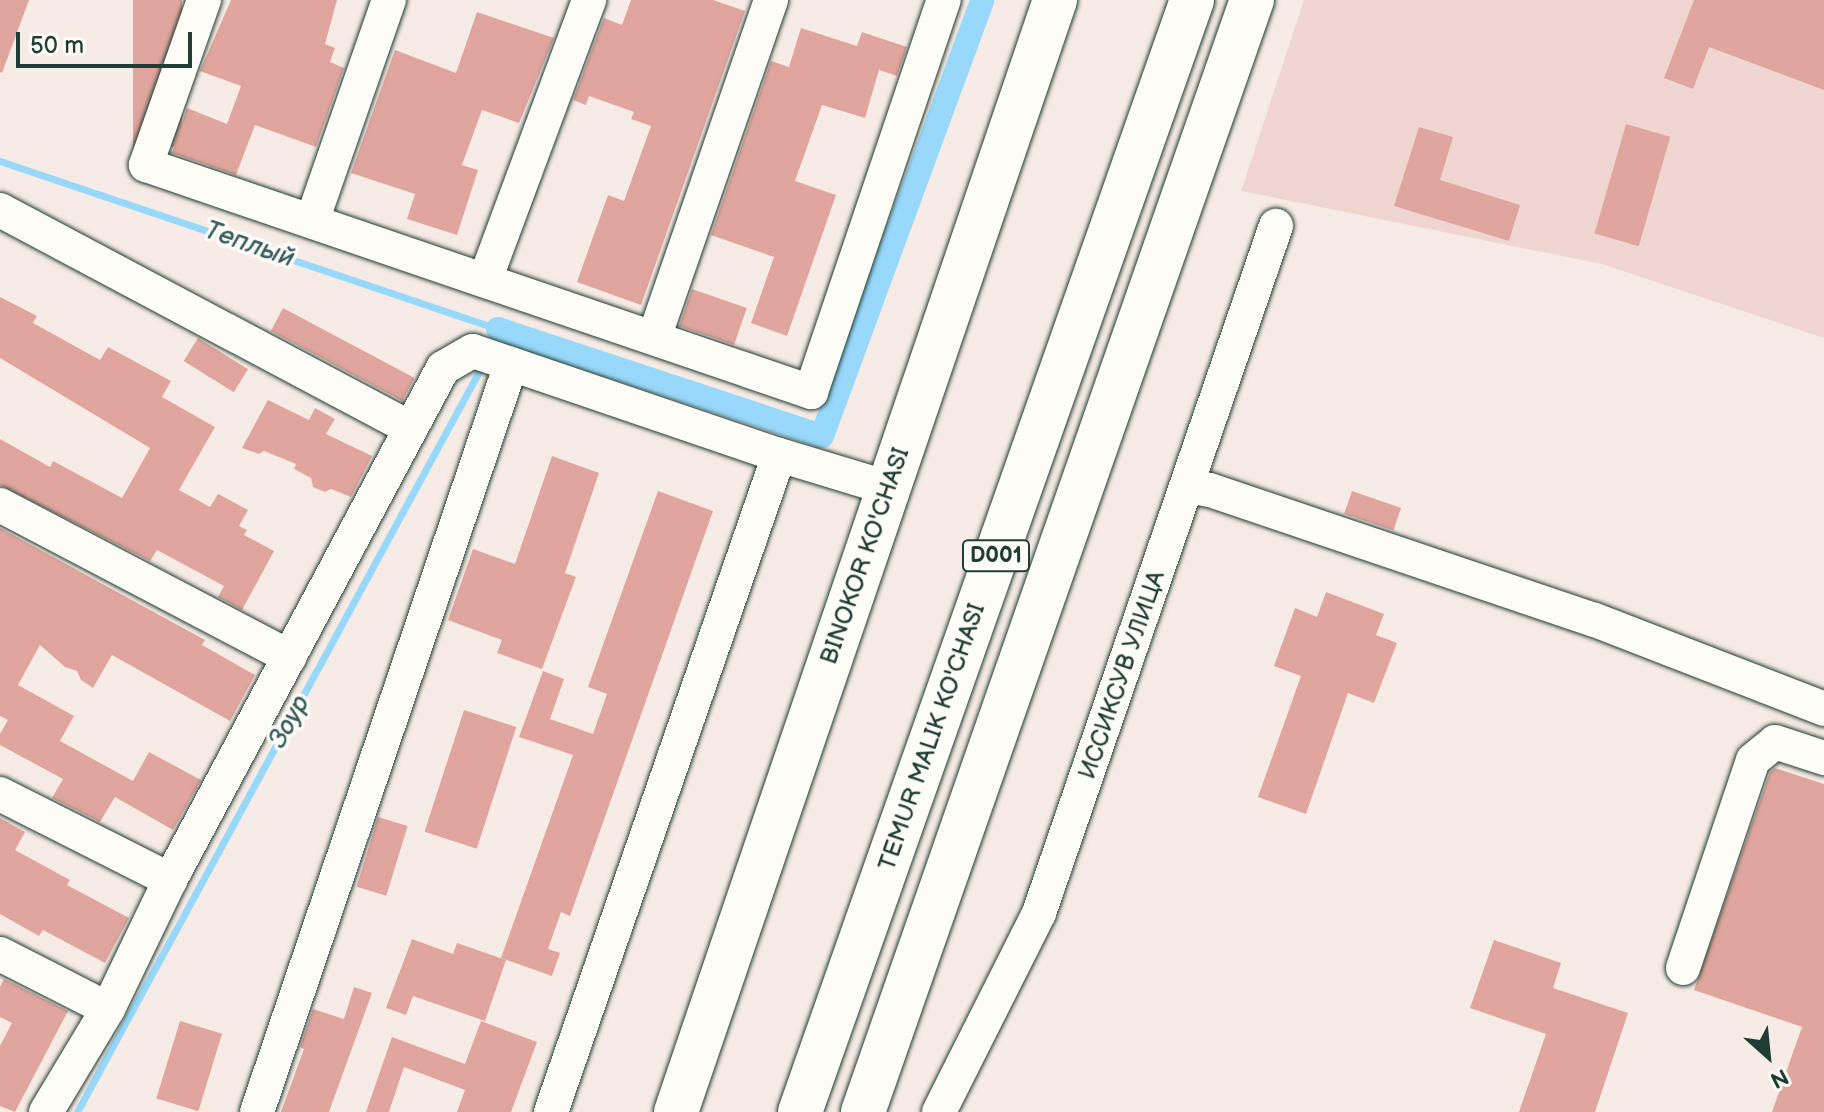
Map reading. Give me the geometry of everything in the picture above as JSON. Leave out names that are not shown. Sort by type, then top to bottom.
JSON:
[{"type":"main road","name":"BINOKOR KO'CHASI","points":[[676,1112],[1055,0]]},
{"type":"main road","name":"TEMUR MALIK KO'CHASI","points":[[800,1112],[1192,0]]},
{"type":"main road","name":"D001","points":[[863,1112],[1252,0]]},
{"type":"street","points":[[204,0],[146,165],[811,392],[944,0]]},
{"type":"street","points":[[312,221],[389,0]]},
{"type":"street","points":[[485,280],[589,0]]},
{"type":"street","points":[[654,338],[771,0]]},
{"type":"street","points":[[0,210],[410,428]]},
{"type":"street","name":"ИССИКСУВ УЛИЦА","points":[[939,1112],[1039,913],[1276,226]]},
{"type":"street","points":[[46,1112],[108,1009],[170,880],[443,368],[473,351],[779,455],[888,488]]},
{"type":"street","points":[[257,1112],[511,364]]},
{"type":"street","points":[[551,1112],[779,455]]},
{"type":"street","points":[[1187,486],[1210,490],[1595,620],[1824,709]]},
{"type":"street","points":[[0,505],[290,657]]},
{"type":"street","points":[[1683,968],[1753,760],[1775,742],[1824,758]]},
{"type":"street","points":[[0,794],[170,880]]},
{"type":"street","points":[[0,954],[108,1009]]},
{"type":"shaded area","points":[[1304,0],[1824,0],[1824,338],[1602,264],[1241,191]]},
{"type":"building","points":[[0,0],[29,0],[2,73],[0,72]]},
{"type":"building","points":[[133,0],[182,0],[182,147],[133,147]]},
{"type":"building","points":[[231,0],[337,0],[325,44],[335,48],[330,62],[344,68],[316,147],[255,125],[236,175],[172,153],[187,108],[227,124],[241,86],[200,71]]},
{"type":"building","points":[[631,0],[713,0],[745,11],[641,305],[577,282],[608,195],[624,201],[651,126],[631,119],[634,112],[589,96],[586,105],[573,100],[604,18],[622,25]]},
{"type":"building","points":[[1694,0],[1824,0],[1824,90],[1709,47],[1693,89],[1664,78]]},
{"type":"building","points":[[477,12],[554,38],[519,123],[482,110],[462,165],[478,170],[457,235],[407,219],[415,194],[351,173],[395,50],[456,73]]},
{"type":"building","points":[[801,28],[857,46],[862,32],[907,47],[897,76],[879,70],[865,118],[822,105],[795,181],[836,195],[787,336],[751,323],[774,257],[711,235],[771,61],[789,67]]},
{"type":"building","points":[[1626,124],[1670,137],[1639,246],[1595,234]]},
{"type":"building","points":[[1419,127],[1453,137],[1440,180],[1520,205],[1509,241],[1394,206]]},
{"type":"building","points":[[692,289],[747,308],[734,345],[679,326]]},
{"type":"building","points":[[0,297],[37,316],[33,323],[100,360],[108,347],[171,381],[162,397],[215,427],[179,490],[210,507],[218,494],[248,510],[239,526],[247,530],[244,535],[274,551],[242,610],[218,597],[224,586],[157,550],[150,561],[0,485],[0,439],[50,467],[53,461],[122,498],[150,448],[0,358]]},
{"type":"building","points":[[283,308],[415,378],[402,401],[271,331]]},
{"type":"building","points":[[198,338],[248,369],[234,392],[184,361]]},
{"type":"building","points":[[268,400],[309,420],[315,408],[335,419],[326,434],[372,456],[351,497],[331,489],[325,492],[313,487],[311,478],[294,469],[296,464],[264,451],[259,454],[242,448]]},
{"type":"building","points":[[552,456],[599,473],[565,573],[576,577],[542,669],[497,653],[502,640],[448,620],[473,549],[515,564]]},
{"type":"building","points":[[658,491],[713,511],[570,916],[561,912],[548,949],[560,953],[552,976],[501,958],[573,755],[519,737],[543,671],[564,679],[550,719],[593,734],[607,694],[588,687]]},
{"type":"building","points":[[1352,491],[1401,508],[1393,531],[1344,514]]},
{"type":"building","points":[[0,528],[205,640],[202,645],[255,675],[230,721],[112,655],[93,688],[81,680],[77,671],[65,667],[40,645],[18,685],[74,716],[60,741],[133,781],[149,752],[201,780],[173,830],[115,797],[100,822],[52,798],[63,779],[0,745],[0,734],[8,720],[0,716]]},
{"type":"building","points":[[1326,592],[1384,614],[1376,635],[1397,643],[1374,703],[1348,693],[1306,814],[1258,797],[1301,676],[1274,666],[1295,608],[1317,617]]},
{"type":"building","points":[[464,710],[516,727],[477,849],[424,832]]},
{"type":"building","points":[[1775,768],[1824,784],[1824,1112],[1772,1112],[1802,1027],[1694,990],[1770,772]]},
{"type":"building","points":[[378,817],[408,826],[386,896],[357,887]]},
{"type":"building","points":[[0,818],[25,832],[15,850],[70,880],[67,885],[129,918],[105,963],[43,930],[39,936],[0,914]]},
{"type":"building","points":[[412,939],[453,954],[457,943],[506,960],[485,1021],[413,996],[406,1015],[386,1008]]},
{"type":"building","points":[[1494,940],[1561,963],[1553,988],[1628,1013],[1595,1112],[1519,1112],[1546,1034],[1470,1008]]},
{"type":"building","points":[[4,979],[68,1011],[15,1112],[0,1106],[0,1046],[12,1023],[0,1017],[0,987]]},
{"type":"building","points":[[354,987],[372,993],[329,1112],[281,1112],[304,1049],[300,1047],[313,1009],[344,1019]]},
{"type":"building","points":[[180,1021],[222,1034],[198,1111],[156,1098]]},
{"type":"building","points":[[481,1021],[537,1042],[511,1112],[457,1112],[465,1090],[404,1067],[389,1112],[366,1112],[392,1037],[465,1064]]},
{"type":"waterway","points":[[498,329],[822,436],[982,0]]},
{"type":"waterway","name":"Теплый","points":[[0,161],[498,329],[490,347]]},
{"type":"waterway","name":"Зоур","points":[[77,1112],[484,362]]}]
